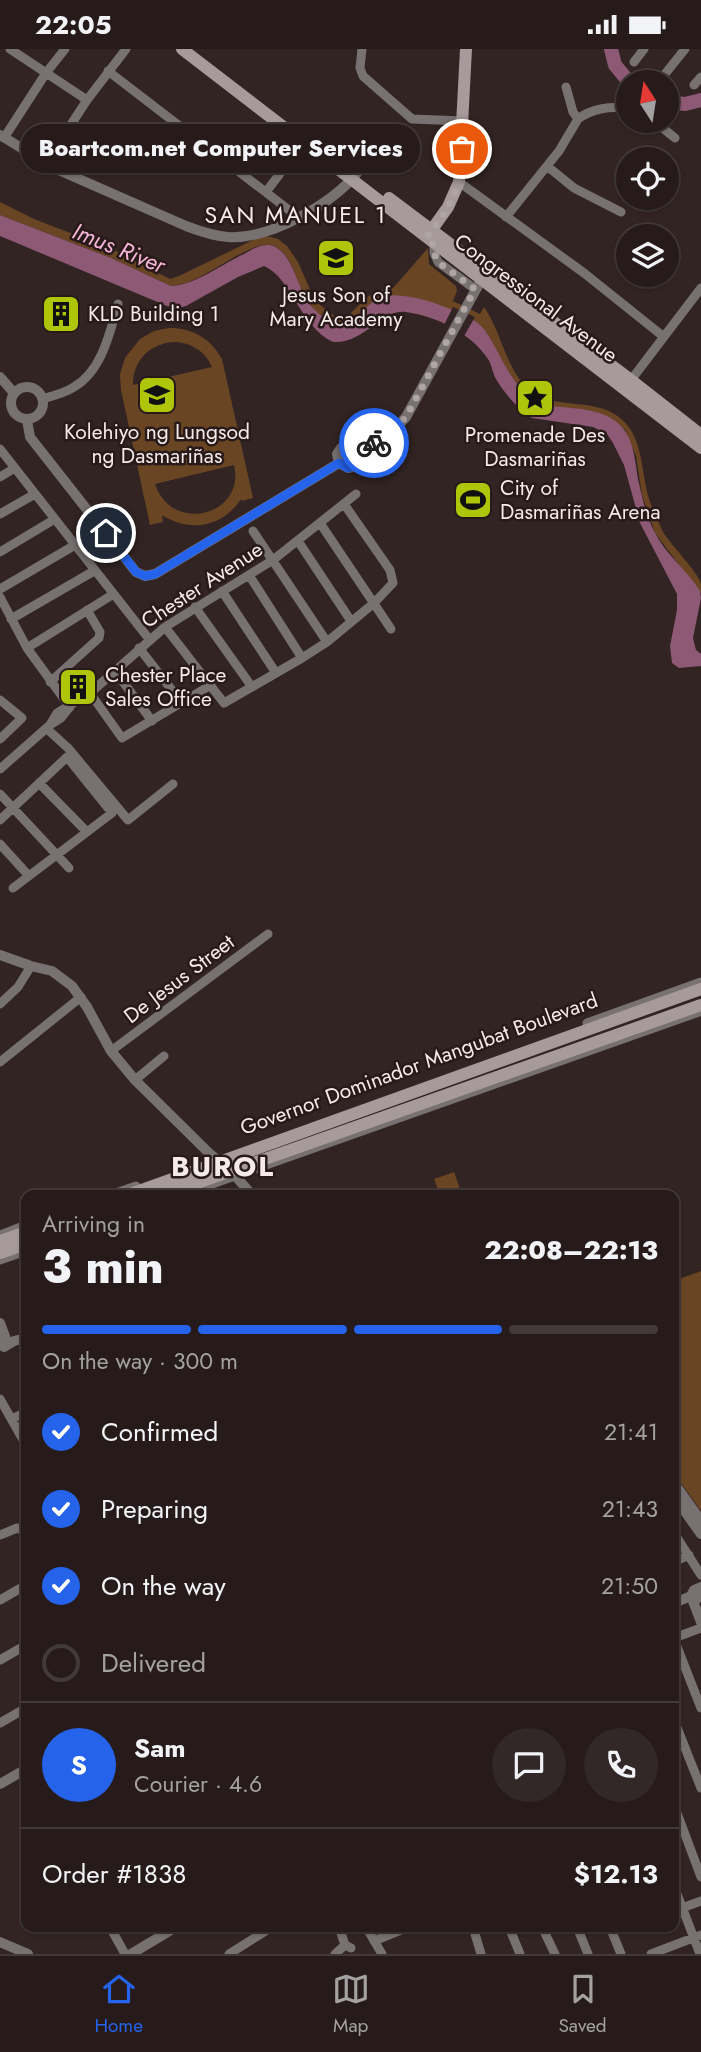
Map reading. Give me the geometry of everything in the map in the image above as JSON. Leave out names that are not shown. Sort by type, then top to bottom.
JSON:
[{"type":"main road","name":"Congressional Avenue","points":[[182,49],[304,142],[354,176]]},
{"type":"main road","name":"Congressional Avenue","points":[[195,49],[480,280],[701,435]]},
{"type":"main road","points":[[430,237],[449,207],[459,182],[466,49]]},
{"type":"main road","name":"Congressional Avenue","points":[[628,384],[701,449]]},
{"type":"main road","name":"Governor Dominador Mangubat Boulevard","points":[[176,1190],[701,989]]},
{"type":"main road","name":"Governor Dominador Mangubat Boulevard","points":[[375,1114],[701,1005]]},
{"type":"main road","name":"Governor Dominador Mangubat Boulevard","points":[[148,1190],[226,1170]]},
{"type":"main road","points":[[0,1241],[21,1233]]},
{"type":"main road","points":[[0,1253],[21,1246]]},
{"type":"street","points":[[10,49],[88,100]]},
{"type":"street","points":[[65,49],[2,136],[46,163],[174,221],[206,234],[243,237],[274,229],[326,202],[354,176]]},
{"type":"street","points":[[46,163],[126,49]]},
{"type":"street","points":[[362,49],[360,68],[363,76],[412,119],[463,121]]},
{"type":"street","points":[[634,62],[644,49]]},
{"type":"street","points":[[668,70],[685,49]]},
{"type":"street","points":[[108,71],[298,217]]},
{"type":"street","points":[[694,85],[701,77]]},
{"type":"street","points":[[566,87],[573,112],[578,119]]},
{"type":"street","points":[[506,217],[547,166],[578,119],[589,111],[616,107]]},
{"type":"street","points":[[669,133],[675,138]]},
{"type":"street","points":[[266,192],[304,142]]},
{"type":"street","points":[[547,166],[574,188],[621,212]]},
{"type":"street","points":[[459,182],[584,273],[664,337]]},
{"type":"street","points":[[27,420],[30,437],[136,572],[145,576],[155,574],[339,463],[337,454],[341,448],[351,447],[358,453],[394,429],[406,417],[480,280],[438,262],[430,237]]},
{"type":"street","points":[[628,384],[701,288]]},
{"type":"street","points":[[43,399],[65,392],[86,378],[106,345],[118,304]]},
{"type":"street","points":[[0,377],[14,393]]},
{"type":"street","points":[[21,388],[38,391],[43,399],[40,413],[27,420],[12,411],[14,393],[21,388]]},
{"type":"street","points":[[0,449],[149,639]]},
{"type":"street","points":[[0,477],[15,468]]},
{"type":"street","points":[[0,515],[35,493]]},
{"type":"street","name":"Chester Avenue","points":[[0,769],[48,727],[57,713],[90,693],[149,639],[272,560],[356,494]]},
{"type":"street","points":[[165,627],[224,703],[327,642],[374,603],[390,587],[393,578],[390,569],[344,503]]},
{"type":"street","points":[[0,552],[55,519]]},
{"type":"street","points":[[320,523],[391,629]]},
{"type":"street","points":[[253,531],[327,642]]},
{"type":"street","points":[[298,541],[351,621]]},
{"type":"street","points":[[0,589],[75,545]]},
{"type":"street","points":[[11,618],[94,571]]},
{"type":"street","points":[[248,576],[302,659]]},
{"type":"street","points":[[222,591],[276,673]]},
{"type":"street","points":[[27,648],[112,595]]},
{"type":"street","points":[[0,597],[27,648],[70,707]]},
{"type":"street","points":[[195,607],[252,687]]},
{"type":"street","points":[[50,682],[99,638],[100,632],[87,610]]},
{"type":"street","points":[[139,648],[182,703]]},
{"type":"street","points":[[115,671],[152,721]]},
{"type":"street","points":[[90,693],[122,739],[211,685]]},
{"type":"street","points":[[0,700],[22,718],[0,739]]},
{"type":"street","points":[[48,727],[128,820],[173,784]]},
{"type":"street","points":[[0,820],[67,757],[112,813],[13,888]]},
{"type":"street","points":[[39,783],[87,832]]},
{"type":"street","points":[[0,795],[69,868]]},
{"type":"street","points":[[0,845],[29,876]]},
{"type":"street","name":"De Jesus Street","points":[[111,1051],[268,935]]},
{"type":"street","points":[[0,955],[52,971],[72,986],[111,1051],[135,1080],[247,1190]]},
{"type":"street","points":[[0,1004],[18,988],[31,966]]},
{"type":"street","name":"Governor Dominador Mangubat Boulevard","points":[[190,1190],[226,1170],[701,982]]},
{"type":"street","points":[[0,1062],[81,997]]},
{"type":"street","name":"Governor Dominador Mangubat Boulevard","points":[[133,1190],[226,1170],[701,1011]]},
{"type":"street","points":[[135,1080],[164,1056]]},
{"type":"street","points":[[226,1170],[240,1190]]},
{"type":"street","points":[[0,1235],[21,1227]]},
{"type":"street","points":[[0,1260],[21,1253]]},
{"type":"street","points":[[0,1323],[3,1345],[21,1340]]},
{"type":"street","points":[[0,1399],[21,1436]]},
{"type":"street","points":[[12,1419],[21,1414]]},
{"type":"street","points":[[679,1490],[701,1521]]},
{"type":"street","points":[[679,1503],[701,1534]]},
{"type":"street","points":[[0,1535],[12,1528],[21,1530]]},
{"type":"street","points":[[679,1540],[701,1575]]},
{"type":"street","points":[[679,1560],[689,1555]]},
{"type":"street","points":[[701,1587],[694,1590],[701,1622]]},
{"type":"street","points":[[0,1600],[21,1588]]},
{"type":"street","points":[[679,1601],[696,1596]]},
{"type":"street","points":[[679,1637],[701,1628]]},
{"type":"street","points":[[0,1660],[21,1648]]},
{"type":"street","points":[[679,1652],[701,1709]]},
{"type":"street","points":[[0,1723],[21,1711]]},
{"type":"street","points":[[679,1733],[701,1789]]},
{"type":"street","points":[[0,1784],[21,1773]]},
{"type":"street","points":[[679,1818],[701,1877]]},
{"type":"street","points":[[679,1901],[697,1937],[700,1954]]},
{"type":"street","points":[[682,1908],[701,1901]]},
{"type":"street","points":[[113,1932],[125,1954]]},
{"type":"street","points":[[131,1954],[164,1932]]},
{"type":"street","points":[[229,1954],[264,1932]]},
{"type":"street","points":[[335,1954],[348,1947],[341,1932]]},
{"type":"street","points":[[369,1932],[382,1954]]},
{"type":"street","points":[[374,1941],[396,1932]]},
{"type":"street","points":[[474,1932],[478,1953]]},
{"type":"street","points":[[511,1932],[520,1954]]},
{"type":"street","points":[[544,1932],[555,1954]]},
{"type":"street","points":[[579,1932],[588,1954]]},
{"type":"street","points":[[612,1932],[621,1954]]},
{"type":"street","points":[[651,1954],[697,1937]]},
{"type":"street","points":[[0,1942],[28,1954]]},
{"type":"shaded area","points":[[93,126],[122,143],[113,160],[83,145]]},
{"type":"shaded area","name":"Promenade Des Dasmariñas","points":[[0,202],[34,219],[114,250],[170,279],[253,240],[264,236],[278,239],[287,246],[298,262],[315,301],[336,317],[343,318],[367,297],[377,291],[394,287],[428,248],[429,264],[456,286],[453,301],[480,314],[484,307],[513,369],[526,387],[546,399],[594,406],[616,415],[626,423],[638,445],[648,495],[660,526],[699,579],[701,594],[655,533],[642,495],[636,456],[625,430],[612,419],[597,413],[540,405],[515,382],[487,333],[372,302],[351,322],[335,324],[309,305],[288,259],[270,245],[249,250],[195,279],[171,286],[111,258],[0,215]]},
{"type":"shaded area","points":[[0,215],[111,258],[171,286],[189,282],[262,245],[269,245],[277,248],[288,260],[309,304],[324,318],[338,325],[352,320],[377,299],[390,295],[425,300],[476,321],[485,330],[514,379],[541,405],[598,412],[614,420],[627,434],[633,450],[644,506],[654,531],[700,591],[693,638],[696,650],[701,654],[701,666],[679,668],[672,663],[670,646],[677,610],[677,594],[640,523],[624,465],[607,434],[593,427],[532,418],[517,406],[503,389],[481,350],[452,327],[429,317],[406,312],[397,313],[354,338],[333,342],[321,335],[282,281],[264,266],[186,306],[167,306],[0,236]]},
{"type":"shaded area","points":[[169,328],[193,332],[212,345],[222,359],[253,498],[241,499],[225,516],[205,524],[184,524],[162,515],[163,522],[150,525],[121,390],[120,374],[125,358],[140,339],[154,331]],"holes":[[[175,342],[197,349],[206,356],[212,367],[133,385],[136,368],[145,355],[151,349]],[[234,465],[235,482],[229,496],[219,506],[205,512],[191,514],[176,510],[164,500],[155,484]]]},
{"type":"shaded area","points":[[454,1172],[460,1190],[438,1190],[434,1179]]},
{"type":"shaded area","points":[[701,1271],[701,1511],[679,1480],[679,1279]]},
{"type":"pier","points":[[453,307],[475,317],[463,338],[443,327]]},
{"type":"waterway","points":[[611,49],[619,70]]},
{"type":"waterway","points":[[679,103],[701,100]]},
{"type":"way so far","points":[[374,443],[394,429],[415,404],[475,289],[438,262],[433,244],[426,238],[449,207],[457,191],[462,149]]},
{"type":"place","name":"Boartcom.net Computer Services","points":[[462,149]]},
{"type":"place","name":"Jesus Son of Mary Academy","points":[[336,258]]},
{"type":"place","name":"KLD Building 1","points":[[61,314]]},
{"type":"place","name":"Kolehiyo ng Lungsod ng Dasmariñas","points":[[157,395]]},
{"type":"place","name":"Promenade Des Dasmariñas","points":[[535,398]]},
{"type":"place","name":"City of Dasmariñas Arena","points":[[473,500]]},
{"type":"place","name":"Chester Place Sales Office","points":[[78,687]]},
{"type":"district","name":"SAN MANUEL 1","points":[[296,215]]},
{"type":"district","name":"BUROL","points":[[223,1166]]},
{"type":"route","points":[[106,533],[136,572],[145,576],[155,574],[339,463],[351,468],[359,460],[358,453],[374,443]]},
{"type":"water label","name":"Imus River","points":[[119,248]]}]
